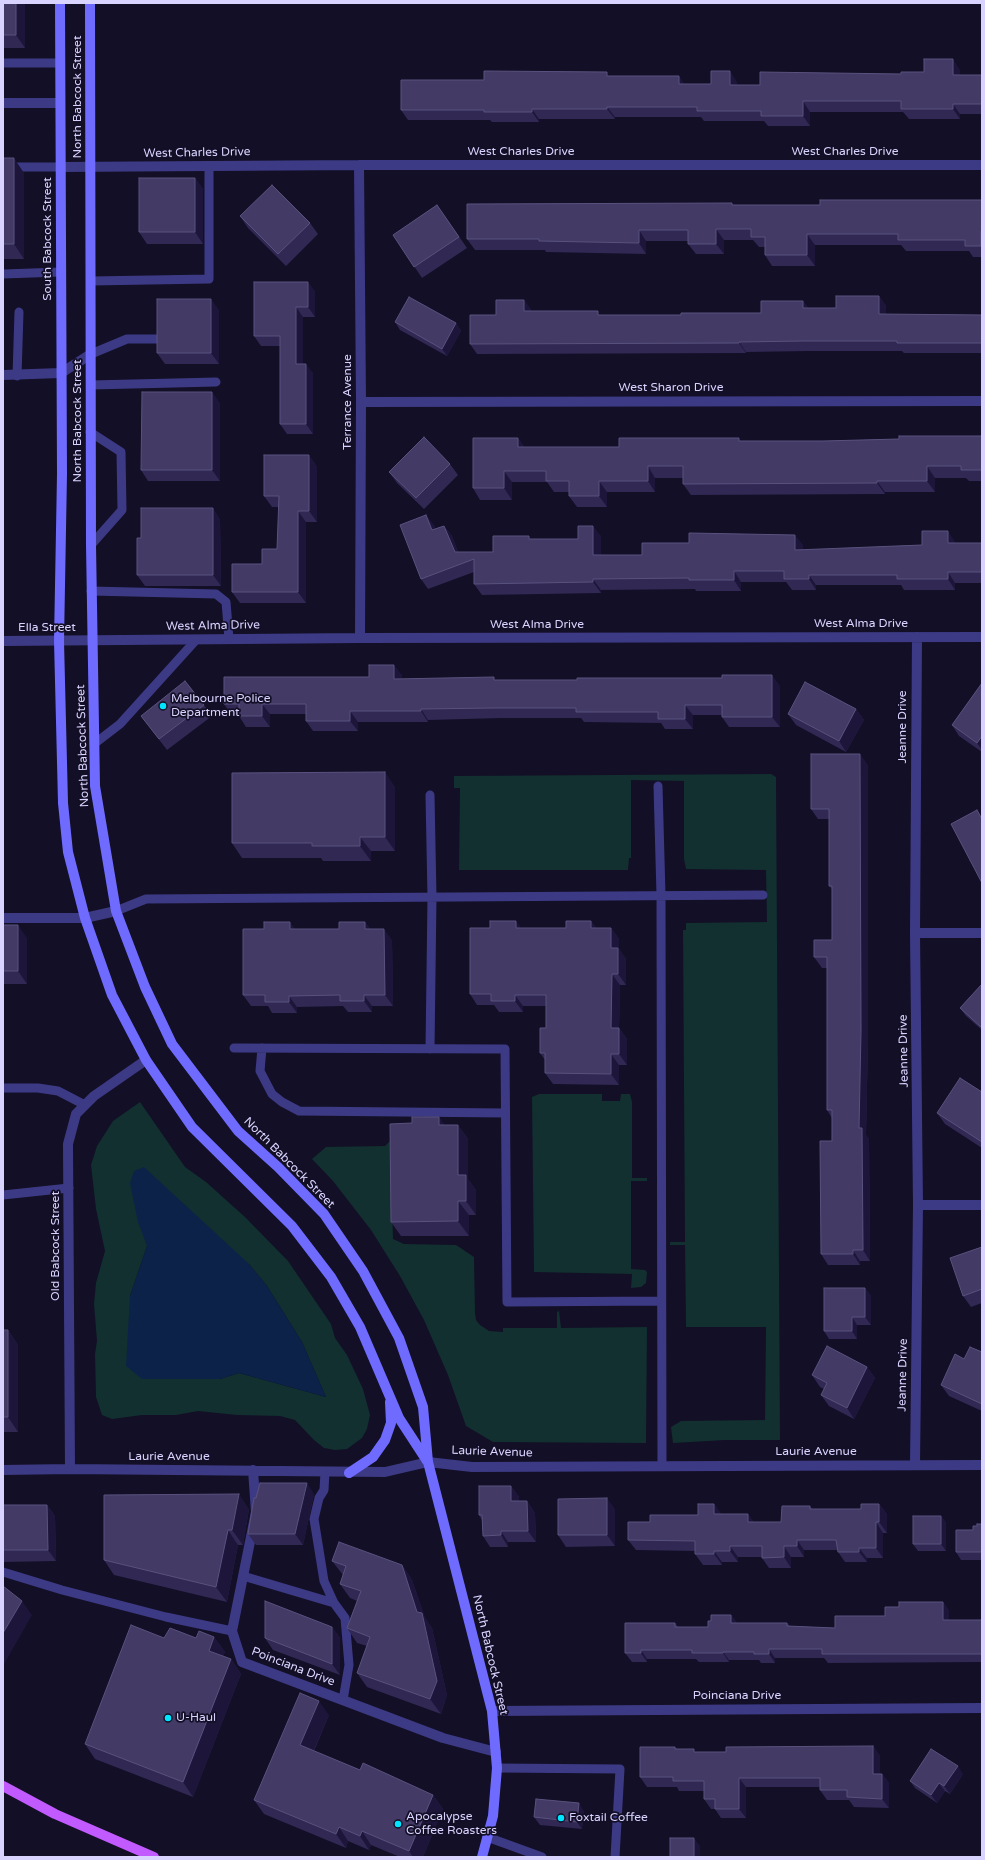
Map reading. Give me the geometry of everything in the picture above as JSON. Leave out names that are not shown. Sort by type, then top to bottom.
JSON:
[{"type":"main road","name":"South Babcock Street","points":[[60,3],[62,474]]},
{"type":"main road","name":"North Babcock Street","points":[[90,3],[91,591],[95,786],[116,911],[145,987],[172,1044],[238,1131],[278,1167],[324,1214],[363,1271],[399,1338],[423,1407],[428,1462],[492,1711],[497,1768],[493,1816],[482,1857]]},
{"type":"main road","name":"North Babcock Street","points":[[62,474],[59,641],[63,803],[68,852],[85,918],[112,995],[146,1060],[192,1127],[292,1226],[331,1277],[360,1327],[399,1418],[428,1462]]},
{"type":"main road","points":[[349,1473],[373,1457],[386,1440],[391,1423],[389,1396]]},
{"type":"main road","points":[[3,1786],[55,1814],[154,1857]]},
{"type":"street","points":[[3,103],[60,103]]},
{"type":"street","name":"West Charles Drive","points":[[60,167],[359,165],[982,165]]},
{"type":"street","name":"Terrance Avenue","points":[[359,165],[361,402],[360,638]]},
{"type":"street","points":[[3,375],[17,376],[61,373],[91,354]]},
{"type":"street","name":"West Sharon Drive","points":[[361,402],[982,401]]},
{"type":"street","name":"Jeanne Drive","points":[[915,1465],[918,1205],[915,933],[917,637]]},
{"type":"street","name":"West Alma Drive","points":[[92,640],[982,637]]},
{"type":"street","name":"Ella Street","points":[[3,641],[92,640]]},
{"type":"street","points":[[3,918],[85,918],[116,911]]},
{"type":"street","points":[[915,933],[982,933]]},
{"type":"street","name":"Old Babcock Street","points":[[70,1469],[68,1144],[76,1114],[94,1096],[146,1060]]},
{"type":"street","points":[[918,1205],[982,1205]]},
{"type":"street","name":"Laurie Avenue","points":[[3,1470],[253,1470],[349,1473],[386,1472],[428,1462],[472,1467],[982,1465]]},
{"type":"street","name":"Poinciana Drive","points":[[253,1470],[256,1512],[232,1631],[242,1662],[443,1738],[496,1752]]},
{"type":"street","name":"Poinciana Drive","points":[[492,1711],[982,1708]]},
{"type":"lane","points":[[3,63],[60,63]]},
{"type":"lane","points":[[91,281],[209,279],[209,166]]},
{"type":"lane","points":[[3,167],[60,167]]},
{"type":"lane","points":[[3,274],[61,272]]},
{"type":"lane","points":[[17,376],[20,312]]},
{"type":"lane","points":[[91,354],[127,339],[158,339]]},
{"type":"lane","points":[[91,385],[216,382]]},
{"type":"lane","points":[[90,432],[121,452],[122,510],[91,545]]},
{"type":"lane","points":[[91,591],[216,594],[226,602],[229,639]]},
{"type":"lane","points":[[94,744],[120,724],[196,640]]},
{"type":"lane","points":[[658,786],[661,896],[662,1466]]},
{"type":"lane","points":[[430,795],[432,897],[430,1049]]},
{"type":"lane","points":[[116,911],[146,899],[763,894]]},
{"type":"lane","points":[[234,1048],[505,1049],[507,1302],[661,1301]]},
{"type":"lane","points":[[262,1048],[260,1071],[272,1094],[282,1102],[299,1111],[505,1113]]},
{"type":"lane","points":[[3,1088],[38,1088],[58,1091],[85,1105]]},
{"type":"lane","points":[[3,1195],[69,1188]]},
{"type":"lane","points":[[325,1472],[324,1490],[318,1498],[314,1519],[324,1581],[334,1603],[345,1618],[349,1665],[343,1700]]},
{"type":"lane","points":[[3,1572],[62,1590],[166,1617],[232,1631]]},
{"type":"lane","points":[[243,1576],[334,1603]]},
{"type":"lane","points":[[497,1768],[620,1768],[616,1857]]},
{"type":"lane","points":[[487,1837],[539,1856]]},
{"type":"green space","points":[[771,774],[776,777],[780,1440],[725,1440],[673,1443],[671,1427],[681,1421],[765,1420],[766,1327],[686,1327],[685,1245],[670,1245],[670,1242],[685,1242],[683,930],[686,930],[686,923],[767,922],[766,870],[686,869],[684,859],[684,781],[631,780],[631,858],[629,858],[628,870],[459,870],[460,788],[454,788],[454,776]]},
{"type":"green space","points":[[539,1094],[602,1094],[602,1101],[620,1101],[621,1094],[630,1094],[632,1102],[632,1178],[647,1178],[647,1181],[631,1181],[631,1269],[645,1270],[647,1272],[646,1283],[641,1287],[631,1288],[632,1274],[534,1272],[532,1097]]},
{"type":"green space","points":[[140,1102],[185,1167],[206,1182],[245,1217],[288,1261],[331,1324],[335,1338],[347,1355],[363,1389],[370,1415],[367,1429],[362,1438],[347,1449],[335,1450],[324,1448],[295,1420],[280,1416],[237,1415],[198,1411],[176,1415],[142,1415],[112,1419],[102,1415],[96,1397],[95,1354],[97,1341],[94,1304],[96,1283],[105,1251],[96,1209],[91,1165],[97,1146],[113,1121]],"holes":[[[147,1246],[249,1264],[267,1286],[302,1342],[326,1397],[239,1373],[220,1379],[130,1296]]]},
{"type":"green space","points":[[390,1141],[393,1239],[404,1244],[456,1245],[474,1257],[475,1313],[476,1320],[480,1325],[489,1331],[503,1332],[503,1328],[557,1328],[557,1312],[559,1311],[561,1328],[647,1327],[646,1443],[493,1442],[466,1426],[448,1375],[424,1320],[400,1276],[371,1230],[333,1181],[312,1159],[326,1147],[385,1146]]},
{"type":"water","points":[[144,1167],[249,1264],[267,1286],[302,1342],[326,1397],[239,1373],[220,1379],[142,1379],[126,1366],[130,1296],[147,1246],[138,1222],[130,1183],[134,1171]]},
{"type":"building","points":[[3,3],[16,3],[16,35],[3,35]]},
{"type":"building","points":[[924,59],[953,59],[953,75],[982,75],[982,104],[953,104],[953,109],[901,109],[901,101],[803,101],[803,116],[761,116],[761,111],[697,111],[697,107],[532,109],[532,112],[484,112],[484,110],[401,110],[401,80],[484,80],[484,71],[607,72],[607,76],[679,76],[679,84],[711,84],[711,71],[730,71],[730,85],[760,85],[760,72],[901,74],[901,72],[924,72]]},
{"type":"building","points":[[3,158],[14,158],[14,244],[3,244]]},
{"type":"building","points":[[139,178],[195,178],[195,232],[139,232]]},
{"type":"building","points":[[272,185],[310,223],[278,254],[240,216]]},
{"type":"building","points":[[820,200],[982,200],[981,246],[965,246],[965,240],[898,240],[898,234],[807,234],[807,255],[765,255],[765,237],[751,237],[751,229],[716,229],[716,244],[688,244],[688,230],[639,230],[639,243],[539,241],[539,239],[467,239],[467,204],[732,203],[732,205],[820,205]]},
{"type":"building","points":[[437,205],[459,237],[414,267],[393,235]]},
{"type":"building","points":[[254,282],[308,282],[308,307],[296,307],[296,364],[306,364],[306,424],[280,424],[280,336],[254,336]]},
{"type":"building","points":[[836,296],[879,296],[879,314],[982,315],[982,343],[803,341],[739,343],[470,344],[470,315],[496,315],[496,300],[524,300],[524,311],[598,311],[598,315],[681,315],[681,313],[761,313],[761,301],[803,301],[803,308],[836,308]]},
{"type":"building","points":[[409,297],[456,323],[442,349],[395,322]]},
{"type":"building","points":[[157,299],[211,299],[211,353],[157,353]]},
{"type":"building","points":[[142,392],[212,392],[212,470],[141,470]]},
{"type":"building","points":[[899,436],[982,436],[982,470],[961,470],[961,466],[927,466],[927,481],[877,481],[877,483],[683,484],[683,466],[648,466],[648,481],[599,481],[599,496],[569,496],[569,481],[546,481],[546,471],[504,471],[504,488],[473,488],[473,438],[518,438],[518,447],[619,447],[619,438],[739,438],[739,441],[823,441],[899,439]]},
{"type":"building","points":[[424,437],[450,464],[416,498],[389,472]]},
{"type":"building","points":[[264,455],[309,455],[309,511],[298,511],[298,592],[232,592],[232,564],[262,564],[262,549],[277,549],[279,496],[264,496]]},
{"type":"building","points":[[141,508],[213,508],[213,575],[137,575],[137,538],[141,538]]},
{"type":"building","points":[[426,515],[432,530],[444,526],[455,552],[493,552],[493,536],[529,536],[529,539],[578,539],[578,526],[593,526],[593,555],[642,555],[642,543],[689,543],[689,533],[795,535],[795,550],[922,545],[922,531],[948,531],[948,543],[982,543],[982,572],[948,572],[948,579],[897,579],[897,575],[809,575],[809,579],[784,579],[784,571],[734,571],[734,580],[689,580],[689,578],[593,579],[593,582],[474,584],[474,559],[421,579],[400,525]]},
{"type":"building","points":[[369,665],[394,665],[394,679],[494,677],[494,680],[577,680],[577,678],[722,678],[722,675],[772,675],[772,717],[722,717],[722,705],[685,705],[685,719],[658,719],[658,712],[576,712],[576,708],[494,708],[421,709],[421,711],[350,711],[350,721],[306,721],[306,704],[262,704],[262,716],[239,716],[239,704],[224,704],[224,677],[369,677]]},
{"type":"building","points":[[185,681],[204,705],[159,739],[141,716]]},
{"type":"building","points":[[805,682],[856,709],[839,741],[788,714]]},
{"type":"building","points":[[982,683],[982,736],[977,743],[952,725]]},
{"type":"building","points":[[811,754],[860,754],[861,1031],[859,1128],[862,1128],[863,1250],[853,1250],[853,1254],[821,1254],[820,1141],[832,1141],[832,1110],[827,1110],[827,957],[814,957],[814,940],[832,940],[832,886],[829,886],[829,809],[811,809]]},
{"type":"building","points":[[385,772],[385,837],[360,837],[360,846],[312,846],[312,843],[232,843],[232,773]]},
{"type":"building","points":[[977,810],[982,819],[982,883],[951,824]]},
{"type":"building","points":[[490,921],[516,921],[516,928],[566,928],[566,921],[591,921],[591,928],[611,928],[611,948],[618,948],[618,974],[612,974],[611,1028],[619,1028],[619,1054],[611,1054],[611,1074],[545,1073],[545,1053],[540,1053],[540,1028],[546,1028],[546,995],[515,995],[515,1001],[491,1001],[491,994],[470,994],[470,928],[490,928]]},
{"type":"building","points":[[264,922],[290,922],[290,929],[339,929],[339,922],[365,922],[365,929],[384,929],[385,995],[364,995],[364,1001],[340,1001],[340,995],[289,996],[289,1002],[265,1002],[265,995],[243,995],[243,929],[264,929]]},
{"type":"building","points":[[3,925],[18,925],[18,971],[3,971]]},
{"type":"building","points":[[982,984],[982,1026],[981,1027],[960,1008]]},
{"type":"building","points":[[960,1078],[982,1092],[982,1142],[937,1113]]},
{"type":"building","points":[[412,1117],[439,1117],[439,1125],[458,1125],[458,1175],[466,1175],[466,1201],[458,1201],[458,1221],[391,1222],[390,1124],[412,1123]]},
{"type":"building","points":[[982,1247],[982,1289],[963,1296],[950,1258]]},
{"type":"building","points":[[824,1288],[865,1288],[865,1317],[852,1317],[852,1331],[824,1331]]},
{"type":"building","points":[[3,1330],[8,1330],[8,1417],[3,1417]]},
{"type":"building","points":[[827,1346],[867,1367],[847,1408],[821,1395],[827,1383],[812,1375]]},
{"type":"building","points":[[970,1347],[982,1352],[982,1404],[941,1385],[955,1354],[964,1359]]},
{"type":"building","points":[[260,1483],[307,1483],[295,1534],[248,1534],[254,1498],[256,1498]]},
{"type":"building","points":[[479,1486],[511,1486],[511,1501],[527,1501],[528,1531],[501,1531],[501,1535],[483,1536],[482,1515],[479,1515]]},
{"type":"building","points":[[239,1494],[232,1530],[228,1530],[216,1587],[104,1560],[104,1495]]},
{"type":"building","points":[[607,1498],[607,1535],[558,1535],[558,1499]]},
{"type":"building","points":[[698,1504],[714,1504],[714,1514],[748,1514],[748,1522],[781,1522],[782,1506],[810,1506],[810,1509],[861,1509],[861,1504],[879,1504],[879,1522],[876,1522],[876,1548],[859,1548],[859,1552],[838,1552],[836,1540],[797,1540],[797,1546],[784,1546],[784,1557],[762,1558],[762,1546],[730,1546],[730,1551],[714,1551],[714,1554],[695,1554],[695,1541],[628,1540],[628,1522],[650,1522],[650,1515],[698,1515]]},
{"type":"building","points":[[3,1505],[47,1505],[48,1550],[3,1550]]},
{"type":"building","points":[[913,1516],[941,1516],[941,1544],[913,1544]]},
{"type":"building","points":[[977,1524],[982,1524],[982,1552],[956,1552],[956,1530],[973,1530],[973,1526],[977,1526]]},
{"type":"building","points":[[339,1542],[402,1565],[417,1612],[422,1613],[437,1681],[430,1699],[357,1673],[370,1637],[347,1628],[361,1591],[340,1584],[346,1566],[332,1561]]},
{"type":"building","points":[[3,1586],[22,1601],[3,1633]]},
{"type":"building","points":[[265,1601],[332,1627],[332,1664],[265,1638]]},
{"type":"building","points":[[899,1602],[943,1602],[943,1620],[982,1620],[982,1654],[822,1654],[822,1649],[769,1649],[769,1654],[754,1654],[754,1652],[692,1653],[692,1650],[641,1650],[641,1653],[625,1653],[625,1623],[675,1623],[675,1627],[708,1627],[708,1621],[711,1621],[711,1615],[731,1615],[731,1623],[787,1623],[787,1626],[835,1628],[835,1616],[885,1616],[885,1607],[899,1607]]},
{"type":"building","points":[[131,1625],[164,1638],[170,1628],[196,1638],[199,1631],[214,1637],[209,1651],[231,1659],[183,1782],[85,1744]]},
{"type":"building","points":[[300,1693],[319,1701],[300,1745],[360,1770],[363,1763],[433,1795],[409,1851],[362,1831],[360,1836],[339,1827],[336,1834],[254,1800]]},
{"type":"building","points":[[873,1746],[873,1774],[882,1774],[882,1799],[847,1797],[847,1790],[820,1790],[820,1778],[739,1778],[739,1809],[715,1809],[715,1799],[704,1799],[704,1781],[673,1781],[673,1777],[640,1777],[640,1747],[675,1747],[675,1749],[694,1749],[694,1752],[726,1752],[726,1747]]},
{"type":"building","points":[[931,1749],[958,1766],[944,1786],[939,1783],[931,1795],[910,1781]]},
{"type":"building","points":[[536,1799],[579,1803],[577,1822],[534,1817]]},
{"type":"building","points":[[670,1838],[694,1838],[694,1857],[670,1857]]},
{"type":"place","name":"Melbourne Police Department","points":[[163,706]]},
{"type":"place","name":"U-Haul","points":[[168,1718]]},
{"type":"place","name":"Foxtail Coffee","points":[[561,1818]]},
{"type":"place","name":"Apocalypse Coffee Roasters","points":[[398,1824]]}]
